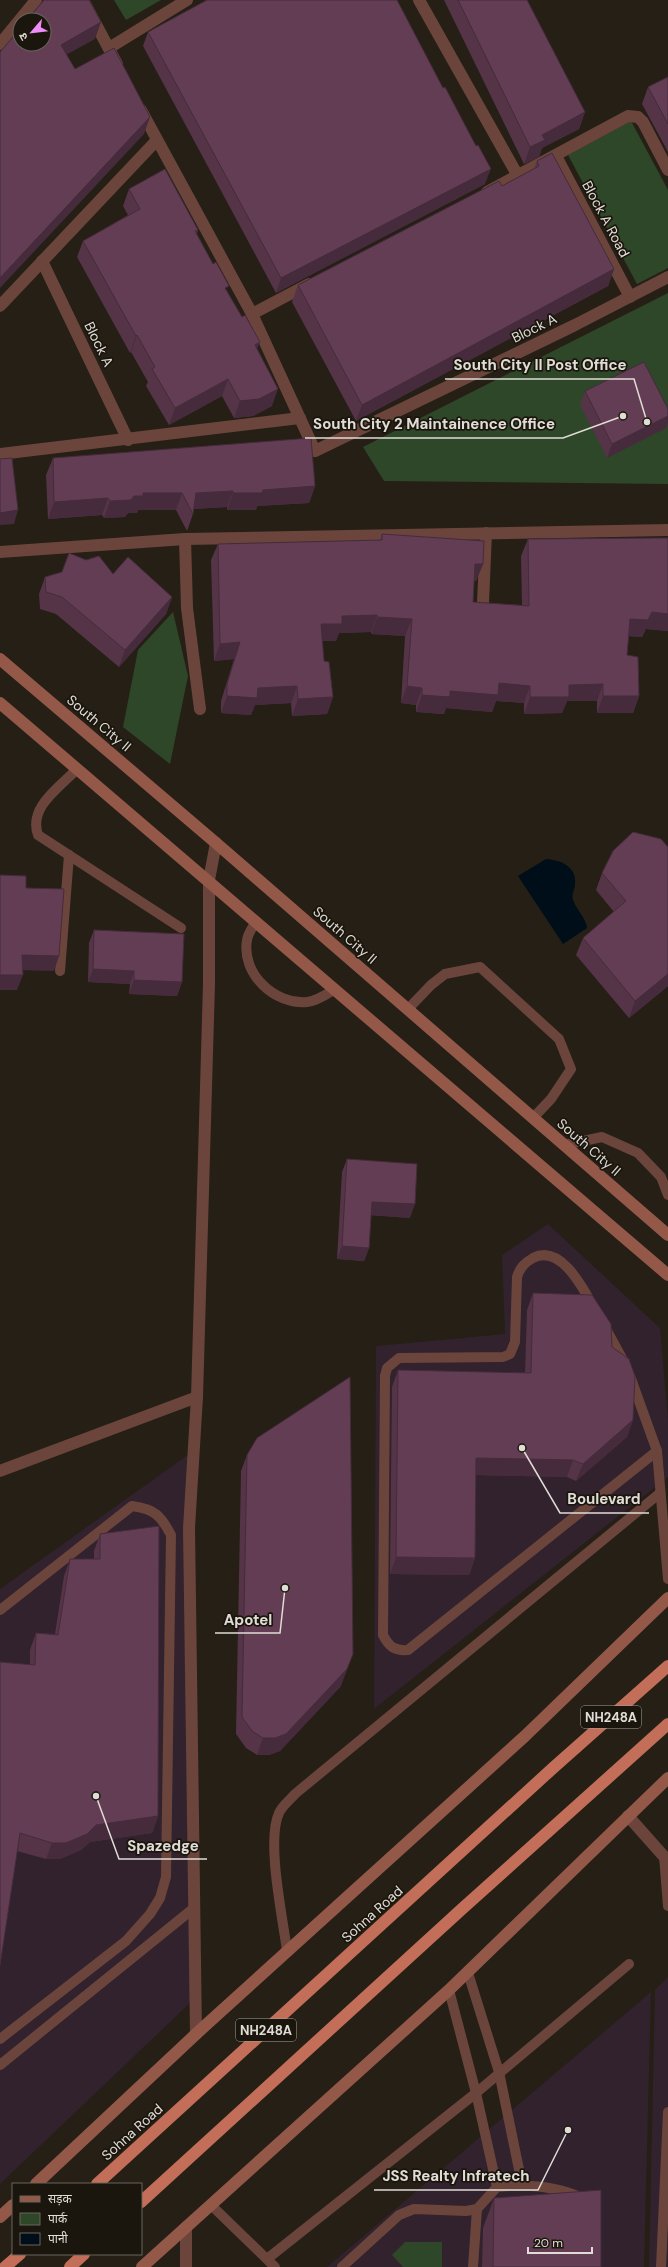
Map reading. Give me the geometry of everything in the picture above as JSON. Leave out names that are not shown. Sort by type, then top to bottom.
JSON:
[{"type":"highway","name":"Sohna Road","points":[[98,2183],[553,1768],[668,1666]]},
{"type":"highway","name":"NH248A","points":[[142,2201],[463,1908],[668,1724]]},
{"type":"highway","points":[[6,2267],[19,2255]]},
{"type":"highway","points":[[70,2267],[83,2255]]},
{"type":"main road","name":"South City II","points":[[0,659],[216,843],[668,1235]]},
{"type":"main road","points":[[0,703],[209,880],[668,1275]]},
{"type":"main road","points":[[37,2183],[196,2034],[525,1736],[668,1598]]},
{"type":"main road","points":[[142,2267],[468,1973],[668,1778]]},
{"type":"main road","points":[[0,2217],[12,2206]]},
{"type":"street","points":[[0,44],[36,0]]},
{"type":"street","points":[[83,0],[123,74]]},
{"type":"street","points":[[109,48],[187,0]]},
{"type":"street","points":[[419,0],[518,176]]},
{"type":"street","name":"Block A","points":[[136,101],[156,141],[252,314],[315,451],[668,277]]},
{"type":"street","points":[[476,198],[628,116],[632,116],[643,122],[668,170]]},
{"type":"street","points":[[0,306],[156,141]]},
{"type":"street","name":"Block A Road","points":[[556,156],[630,297]]},
{"type":"street","name":"Block A","points":[[42,261],[128,440]]},
{"type":"street","points":[[252,314],[322,277]]},
{"type":"street","points":[[0,454],[128,440],[300,418]]},
{"type":"street","points":[[0,552],[185,539],[668,530]]},
{"type":"street","points":[[483,603],[486,533]]},
{"type":"street","points":[[185,539],[187,608],[200,709]]},
{"type":"street","points":[[196,2034],[189,1528],[197,1397],[209,984],[209,880],[216,843]]},
{"type":"street","points":[[0,1471],[197,1397]]},
{"type":"street","points":[[628,1816],[666,1859]]},
{"type":"street","points":[[186,2227],[186,2267]]},
{"type":"lane","points":[[77,769],[39,808],[36,817],[38,835],[181,928]]},
{"type":"lane","points":[[60,971],[69,854]]},
{"type":"lane","points":[[256,921],[247,938],[247,951],[252,973],[262,984],[276,996],[292,1001],[308,1002],[335,989]]},
{"type":"lane","points":[[408,1009],[431,984],[445,974],[480,967],[559,1039],[572,1069],[551,1099],[533,1118]]},
{"type":"lane","points":[[564,1145],[602,1137],[638,1153],[661,1177],[668,1195]]},
{"type":"lane","points":[[657,1451],[408,1650],[398,1651],[388,1645],[383,1635],[385,1376],[387,1368],[399,1358],[503,1357],[510,1354],[515,1342],[517,1277],[521,1268],[539,1255],[548,1255],[557,1259],[568,1269],[585,1290],[627,1368],[657,1451],[668,1579]]},
{"type":"lane","points":[[287,1951],[276,1863],[275,1830],[279,1813],[283,1808],[295,1794],[660,1493]]},
{"type":"lane","points":[[0,1610],[132,1506],[144,1507],[161,1517],[171,1536],[166,1877],[160,1898],[150,1914],[126,1941],[0,2039]]},
{"type":"lane","points":[[666,1859],[668,1906]]},
{"type":"lane","points":[[0,2065],[194,1908]]},
{"type":"lane","points":[[267,2259],[476,2093],[499,2072],[629,1964]]},
{"type":"lane","points":[[468,1973],[499,2072],[522,2184]]},
{"type":"lane","points":[[449,1990],[476,2093],[497,2187]]},
{"type":"lane","points":[[661,2267],[668,2112]]},
{"type":"lane","points":[[342,2267],[399,2215],[406,2211],[414,2209],[466,2211],[477,2209],[497,2187],[522,2184],[568,2191],[592,2205]]},
{"type":"lane","points":[[210,2205],[275,2267]]},
{"type":"lane","points":[[473,2267],[477,2209]]},
{"type":"shaded area","points":[[548,1224],[660,1328],[668,1420],[668,1477],[374,1709],[376,1346],[505,1334],[502,1255]]},
{"type":"shaded area","points":[[192,1452],[191,2002],[0,2184],[0,1589]]},
{"type":"shaded area","points":[[668,1977],[668,2267],[649,2267],[655,1990]]},
{"type":"shaded area","points":[[651,1992],[644,2267],[327,2267]]},
{"type":"green space","points":[[114,0],[161,0],[126,20]]},
{"type":"green space","points":[[631,121],[668,190],[668,268],[637,284],[568,155]]},
{"type":"green space","points":[[668,293],[668,484],[384,481],[363,447]]},
{"type":"green space","points":[[173,612],[188,676],[170,764],[123,727],[138,650]]},
{"type":"green space","points":[[405,2242],[442,2242],[442,2267],[403,2267],[392,2255]]},
{"type":"water","points":[[546,859],[562,863],[571,869],[575,878],[572,896],[573,900],[585,921],[587,928],[563,944],[518,876]]},
{"type":"building","points":[[44,0],[89,0],[101,22],[61,45],[75,69],[114,48],[150,117],[0,278],[0,52],[12,38],[12,52],[52,52],[52,12],[34,12]]},
{"type":"building","points":[[207,0],[397,0],[443,88],[445,87],[476,146],[478,145],[491,169],[281,278],[148,32]]},
{"type":"building","points":[[458,0],[527,0],[585,112],[542,135],[545,140],[530,147]]},
{"type":"building","points":[[668,77],[668,124],[648,87]]},
{"type":"building","points":[[552,153],[614,269],[362,405],[298,285],[499,181],[502,186],[539,166],[537,161]]},
{"type":"building","points":[[165,169],[198,230],[195,231],[213,264],[216,262],[229,286],[225,288],[242,317],[245,315],[260,342],[255,345],[278,389],[259,399],[240,401],[228,379],[175,408],[152,369],[155,367],[83,241],[140,209],[129,189]]},
{"type":"building","points":[[644,362],[668,409],[668,416],[612,444],[585,391]]},
{"type":"building","points":[[311,438],[315,486],[263,490],[262,493],[233,493],[233,491],[196,493],[193,514],[182,493],[143,493],[143,496],[134,496],[131,500],[110,501],[108,498],[54,502],[53,458]]},
{"type":"building","points":[[12,458],[18,510],[0,513],[0,459]]},
{"type":"building","points":[[382,534],[484,541],[483,564],[475,564],[473,602],[529,606],[528,539],[668,538],[668,614],[652,612],[648,620],[630,619],[627,655],[638,657],[639,696],[603,696],[603,684],[569,685],[569,697],[530,697],[530,686],[499,683],[498,695],[450,691],[450,697],[422,695],[422,688],[407,686],[412,619],[377,617],[377,615],[342,616],[342,624],[321,624],[324,661],[329,662],[333,697],[298,699],[297,686],[258,688],[257,698],[227,696],[227,684],[240,642],[220,644],[218,544],[382,540]]},
{"type":"building","points":[[69,553],[86,560],[99,556],[113,574],[128,557],[172,597],[125,650],[62,597],[46,592],[45,577],[62,572]]},
{"type":"building","points":[[633,832],[661,839],[668,847],[668,974],[635,1001],[583,938],[626,901],[602,873],[613,851]]},
{"type":"building","points":[[0,875],[26,876],[26,888],[64,889],[59,956],[22,955],[23,975],[0,975]]},
{"type":"building","points":[[94,930],[184,934],[182,982],[134,980],[134,971],[93,969]]},
{"type":"building","points":[[347,1159],[417,1164],[415,1204],[372,1202],[369,1248],[342,1246]]},
{"type":"building","points":[[533,1293],[592,1295],[611,1324],[612,1347],[629,1359],[635,1376],[633,1420],[583,1464],[573,1460],[476,1458],[475,1558],[396,1557],[398,1370],[531,1373]]},
{"type":"building","points":[[350,1377],[353,1654],[347,1669],[286,1734],[275,1738],[263,1738],[252,1731],[242,1717],[247,1455],[257,1438]]},
{"type":"building","points":[[159,1526],[158,1816],[96,1825],[87,1834],[66,1843],[52,1843],[20,1833],[0,1966],[0,1662],[35,1665],[36,1633],[58,1635],[70,1559],[100,1559],[100,1534]]},
{"type":"building","points":[[601,2190],[601,2267],[493,2267],[494,2198]]},
{"type":"place","name":"South City 2 Maintainence Office","points":[[623,416]]},
{"type":"place","name":"South City II Post Office","points":[[647,422]]},
{"type":"place","name":"Boulevard","points":[[522,1448]]},
{"type":"place","name":"Apotel","points":[[285,1588]]},
{"type":"place","name":"Spazedge","points":[[96,1796]]},
{"type":"place","name":"JSS Realty Infratech","points":[[568,2130]]}]
